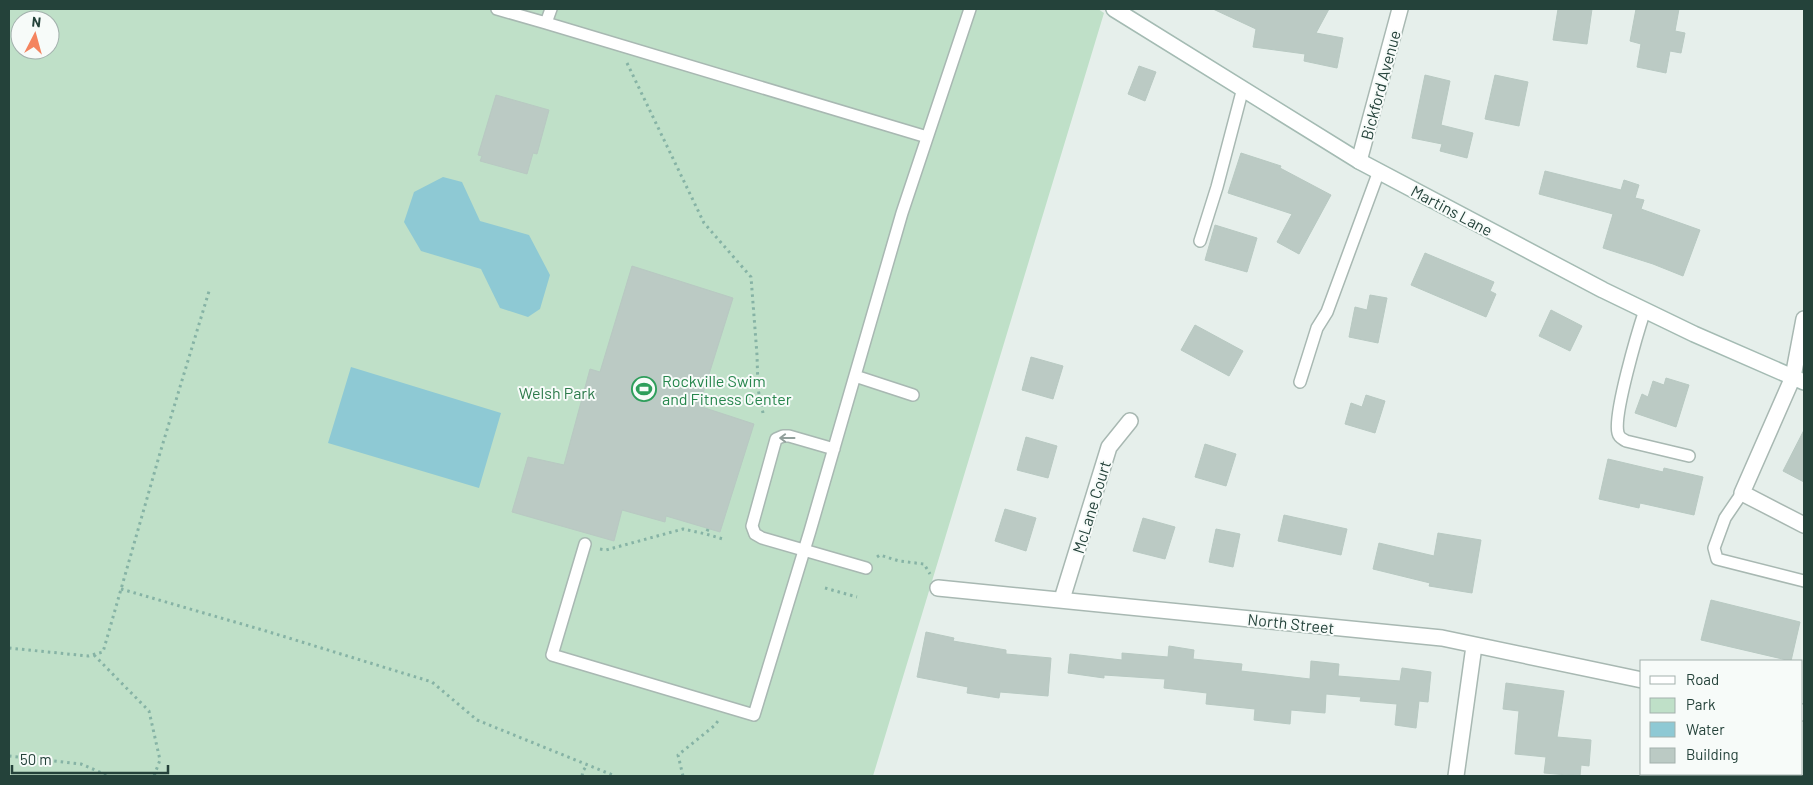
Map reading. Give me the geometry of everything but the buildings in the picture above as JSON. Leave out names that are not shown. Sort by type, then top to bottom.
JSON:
[{"type":"street","name":"Martins Lane","points":[[1114,9],[1359,161],[1603,290],[1694,334],[1799,380]]},
{"type":"street","name":"Bickford Avenue","points":[[1359,161],[1400,9]]},
{"type":"street","points":[[1804,319],[1799,380],[1742,493],[1804,525]]},
{"type":"street","name":"McLane Court","points":[[1062,599],[1110,447],[1130,420]]},
{"type":"street","name":"North Street","points":[[938,588],[1442,638],[1640,680]]},
{"type":"street","points":[[1456,776],[1474,646]]},
{"type":"lane","points":[[497,9],[927,138]]},
{"type":"lane","points":[[546,23],[551,9]]},
{"type":"lane","points":[[585,545],[552,655],[754,715],[804,552],[902,213],[970,9]]},
{"type":"lane","points":[[1200,241],[1217,188],[1243,88]]},
{"type":"lane","points":[[1300,382],[1317,328],[1327,312],[1378,171]]},
{"type":"lane","points":[[1645,310],[1625,384],[1617,422],[1618,432],[1620,437],[1626,441],[1689,456]]},
{"type":"lane","points":[[855,376],[913,395]]},
{"type":"lane","points":[[834,449],[789,436],[776,439],[752,526],[755,534],[762,538],[804,552],[866,568]]},
{"type":"lane","points":[[1742,493],[1725,518],[1714,548],[1717,559],[1804,581]]},
{"type":"path","points":[[618,45],[704,224],[751,277],[758,389],[763,413]]},
{"type":"path","points":[[9,648],[88,656],[102,652],[210,288]]},
{"type":"path","points":[[585,545],[606,550],[683,529],[723,539]]},
{"type":"path","points":[[706,534],[708,529]]},
{"type":"path","points":[[866,568],[880,554],[899,561],[924,564],[938,588]]},
{"type":"path","points":[[825,588],[856,597]]},
{"type":"path","points":[[121,589],[432,682],[477,720],[615,776]]},
{"type":"path","points":[[94,655],[149,711],[160,760],[154,776]]},
{"type":"path","points":[[682,776],[678,755],[714,726],[719,719]]},
{"type":"path","points":[[9,756],[81,764],[108,776]]},
{"type":"path","points":[[582,776],[587,765]]},
{"type":"green space","name":"Welsh Park","points":[[9,9],[1098,9],[1104,13],[873,776],[9,776]]},
{"type":"water","points":[[443,177],[462,182],[480,221],[529,235],[550,275],[540,309],[528,317],[500,308],[481,269],[421,251],[404,222],[414,192]]},
{"type":"water","points":[[351,367],[501,413],[479,488],[328,443]]},
{"type":"place","name":"Rockville Swim and Fitness Center","points":[[644,389]]}]
